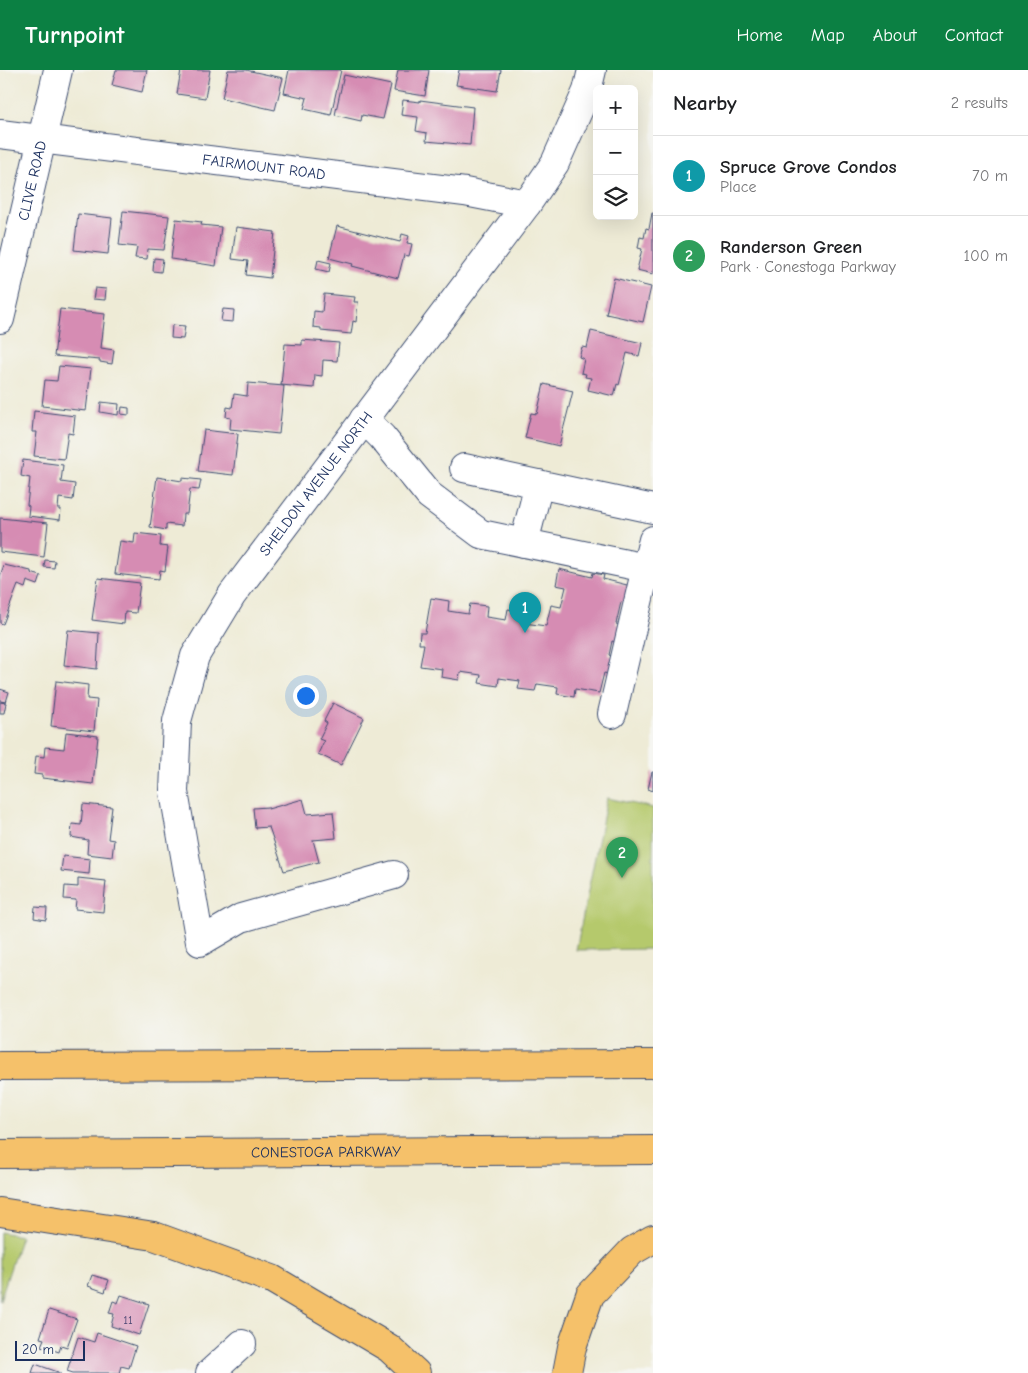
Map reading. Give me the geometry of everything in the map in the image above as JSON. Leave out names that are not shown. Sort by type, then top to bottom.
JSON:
[{"type":"highway","points":[[0,1066],[653,1064]]},
{"type":"highway","name":"CONESTOGA PARKWAY","points":[[0,1154],[653,1150]]},
{"type":"highway","points":[[0,1212],[154,1236],[272,1279],[389,1348],[416,1373]]},
{"type":"highway","points":[[568,1373],[572,1347],[590,1295],[632,1251],[653,1239]]},
{"type":"street","name":"CLIVE ROAD","points":[[0,319],[58,70]]},
{"type":"street","name":"SHELDON AVENUE NORTH","points":[[394,875],[241,918],[200,942],[174,792],[177,721],[195,656],[232,594],[527,204],[555,163],[587,91],[592,70]]},
{"type":"street","name":"FAIRMOUNT ROAD","points":[[0,134],[465,192],[527,204]]},
{"type":"street","points":[[364,419],[382,437],[429,495],[481,534],[646,568]]},
{"type":"street","points":[[464,468],[653,509]]},
{"type":"street","points":[[524,542],[538,484]]},
{"type":"street","points":[[612,714],[653,540]]},
{"type":"street","points":[[210,1373],[242,1344]]},
{"type":"green space","points":[[607,798],[653,808],[653,949],[576,950]]},
{"type":"green space","points":[[0,1232],[21,1236],[0,1300]]},
{"type":"building","points":[[116,70],[147,70],[142,92],[112,85]]},
{"type":"building","points":[[181,70],[210,70],[205,98],[177,94]]},
{"type":"building","points":[[228,70],[246,70],[283,78],[275,110],[222,98]]},
{"type":"building","points":[[289,70],[341,70],[331,115],[304,109],[307,98],[284,93]]},
{"type":"building","points":[[398,70],[429,70],[425,96],[394,91]]},
{"type":"building","points":[[459,70],[501,70],[497,91],[456,85]]},
{"type":"building","points":[[344,75],[391,85],[383,119],[362,115],[361,121],[335,115]]},
{"type":"building","points":[[403,100],[420,102],[420,100],[473,107],[470,145],[426,141],[427,133],[416,131],[418,117],[401,115]]},
{"type":"building","points":[[123,211],[169,216],[164,250],[148,249],[147,259],[135,258],[137,247],[119,245]]},
{"type":"building","points":[[652,213],[653,274],[637,270],[642,249],[638,248],[640,237],[644,238],[646,228],[649,229]]},
{"type":"building","points":[[78,214],[112,218],[108,254],[74,250]]},
{"type":"building","points":[[176,219],[202,222],[201,225],[221,227],[216,266],[171,259]]},
{"type":"building","points":[[337,226],[400,242],[402,234],[409,236],[407,243],[412,244],[409,256],[404,255],[398,278],[329,258]]},
{"type":"building","points":[[236,227],[275,232],[270,278],[246,275],[248,261],[232,259]]},
{"type":"building","points":[[154,258],[163,259],[161,272],[153,271]]},
{"type":"building","points":[[318,260],[331,263],[329,272],[316,269]]},
{"type":"building","points":[[614,278],[651,287],[643,322],[606,314]]},
{"type":"building","points":[[95,288],[106,289],[105,300],[93,299]]},
{"type":"building","points":[[324,294],[355,297],[354,302],[358,302],[356,322],[353,321],[351,334],[321,331],[321,328],[313,327],[314,311],[322,312]]},
{"type":"building","points":[[60,309],[105,314],[101,348],[114,350],[112,364],[100,362],[100,360],[54,356]]},
{"type":"building","points":[[223,309],[234,310],[233,322],[221,321]]},
{"type":"building","points":[[172,325],[185,326],[183,339],[171,338]]},
{"type":"building","points":[[591,331],[642,343],[639,356],[627,353],[619,385],[617,384],[614,396],[588,390],[591,378],[585,377],[586,374],[581,373],[584,359],[579,357],[582,347],[587,348]]},
{"type":"building","points":[[302,340],[339,343],[337,361],[323,360],[322,376],[315,375],[314,388],[281,385],[285,344],[302,345]]},
{"type":"building","points":[[59,366],[91,369],[86,411],[42,406],[45,380],[57,381]]},
{"type":"building","points":[[248,383],[284,386],[279,434],[230,429],[231,418],[226,417],[227,407],[232,408],[234,394],[247,396]]},
{"type":"building","points":[[544,384],[573,391],[559,446],[525,438],[531,413],[537,414]]},
{"type":"building","points":[[101,402],[119,404],[118,415],[100,412]]},
{"type":"building","points":[[122,407],[129,408],[129,415],[121,414]]},
{"type":"building","points":[[34,411],[75,416],[73,434],[68,433],[64,459],[34,456],[37,432],[32,432]]},
{"type":"building","points":[[204,430],[238,434],[233,475],[198,471]]},
{"type":"building","points":[[23,460],[63,465],[61,482],[75,484],[73,500],[59,498],[60,520],[28,516],[29,506],[27,505],[30,478],[21,476]]},
{"type":"building","points":[[157,477],[182,481],[182,478],[201,480],[199,490],[190,489],[187,514],[183,514],[182,526],[166,524],[166,530],[150,527]]},
{"type":"building","points":[[0,518],[48,523],[44,557],[0,552]]},
{"type":"building","points":[[135,533],[161,536],[160,546],[168,547],[165,571],[160,570],[159,579],[115,574],[120,541],[134,543]]},
{"type":"building","points":[[45,560],[55,561],[54,568],[44,567]]},
{"type":"building","points":[[4,565],[31,571],[31,573],[41,576],[38,585],[27,581],[25,588],[18,585],[3,624],[0,623],[0,576]]},
{"type":"building","points":[[559,569],[592,577],[593,573],[604,575],[603,579],[635,587],[630,604],[621,602],[616,624],[625,626],[621,643],[612,641],[609,655],[617,658],[613,675],[604,673],[599,693],[575,689],[574,697],[557,694],[558,687],[537,684],[535,691],[518,689],[520,681],[499,678],[498,686],[479,683],[481,675],[460,672],[459,680],[441,677],[442,669],[420,666],[424,644],[419,644],[420,633],[425,633],[431,598],[449,601],[448,611],[468,614],[470,604],[487,606],[486,617],[506,620],[508,609],[526,612],[524,623],[546,626],[551,605],[561,607],[566,587],[556,585]]},
{"type":"building","points":[[98,578],[140,583],[136,613],[125,612],[124,624],[92,620]]},
{"type":"building","points":[[68,630],[99,633],[97,669],[64,665]]},
{"type":"building","points":[[56,681],[88,685],[87,699],[97,700],[94,731],[51,726]]},
{"type":"building","points":[[0,689],[9,692],[6,702],[0,701]]},
{"type":"building","points":[[0,702],[6,703],[4,713],[0,713]]},
{"type":"building","points":[[333,703],[364,718],[341,765],[318,754],[324,741],[319,739],[327,723],[324,721]]},
{"type":"building","points":[[66,732],[98,736],[93,784],[42,778],[42,775],[34,774],[36,756],[44,757],[45,747],[64,749]]},
{"type":"building","points":[[653,772],[653,791],[648,789]]},
{"type":"building","points":[[303,799],[307,814],[333,812],[336,838],[313,840],[319,862],[284,871],[269,827],[255,828],[253,808],[268,807],[268,809]]},
{"type":"building","points":[[83,804],[112,807],[108,839],[114,840],[112,857],[87,854],[88,840],[71,837],[72,824],[81,825]]},
{"type":"building","points":[[63,856],[90,859],[89,874],[61,871]]},
{"type":"building","points":[[78,878],[106,881],[103,912],[75,909],[76,900],[64,899],[65,886],[78,887]]},
{"type":"building","points":[[35,907],[47,908],[46,920],[34,918]]},
{"type":"building","points":[[92,1275],[109,1280],[105,1292],[88,1286]]},
{"type":"building","points":[[121,1295],[149,1304],[139,1335],[111,1326],[114,1314],[109,1313],[113,1301],[118,1303]]},
{"type":"building","points":[[49,1310],[77,1319],[67,1347],[61,1345],[59,1352],[41,1346],[44,1339],[40,1338]]},
{"type":"building","points":[[97,1333],[136,1346],[129,1368],[121,1366],[119,1373],[73,1373],[67,1371],[78,1337],[94,1342]]},
{"type":"building","points":[[35,1364],[61,1373],[32,1373]]},
{"type":"place","name":"Spruce Grove Condos","points":[[525,633]]},
{"type":"place","name":"Randerson Green","points":[[622,878]]}]
